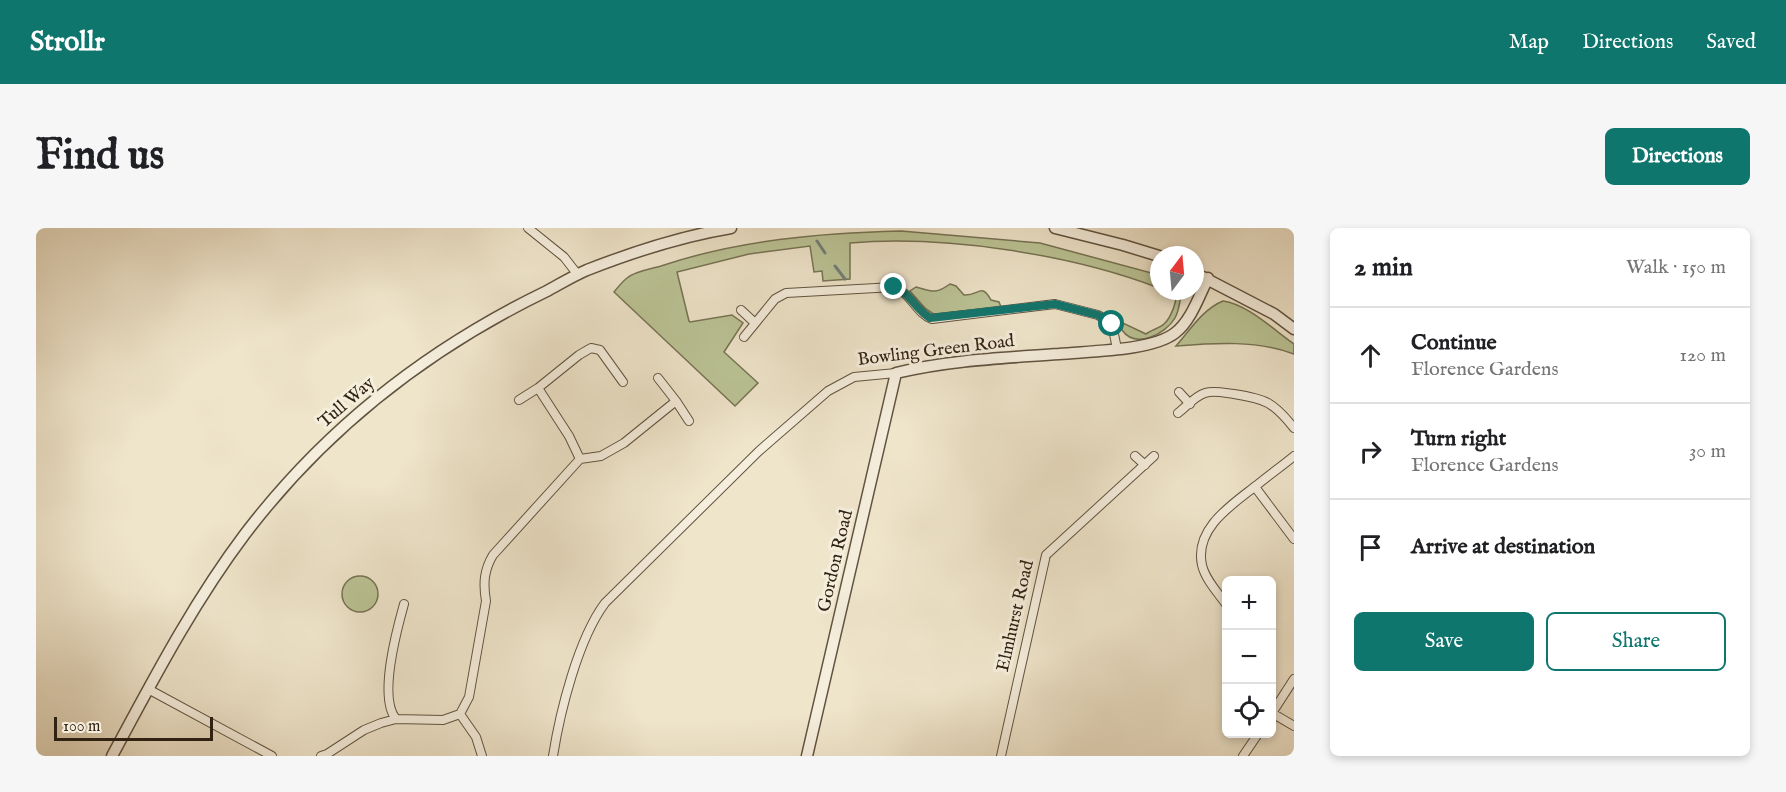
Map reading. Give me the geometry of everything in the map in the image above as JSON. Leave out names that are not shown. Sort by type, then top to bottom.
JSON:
[{"type":"street","points":[[528,228],[564,257],[578,275]]},
{"type":"street","name":"Tull Way","points":[[112,756],[202,597],[245,535],[286,484],[329,440],[385,391],[430,357],[484,323],[578,275],[658,245],[731,228]]},
{"type":"street","points":[[1055,228],[1150,253]]},
{"type":"street","points":[[1204,276],[1274,314],[1294,329]]},
{"type":"street","name":"Bowling Green Road","points":[[553,756],[556,736],[574,670],[588,633],[605,603],[759,451],[828,391],[854,377],[896,374],[972,361],[1117,349],[1156,342],[1176,333],[1187,318],[1208,278]]},
{"type":"street","points":[[744,337],[775,299],[786,293],[894,287],[903,291],[925,316],[932,319],[1055,304],[1098,315],[1112,324],[1117,349]]},
{"type":"street","points":[[741,310],[755,323]]},
{"type":"street","points":[[519,400],[591,348],[600,350],[623,382]]},
{"type":"street","name":"Gordon Road","points":[[807,756],[896,374]]},
{"type":"street","points":[[658,378],[689,421]]},
{"type":"street","points":[[538,388],[569,436],[580,459]]},
{"type":"street","points":[[1179,392],[1190,404]]},
{"type":"street","points":[[1178,413],[1199,396],[1213,392],[1263,400],[1276,408],[1294,428]]},
{"type":"street","points":[[321,756],[364,730],[396,719],[443,720],[460,714],[469,697],[486,601],[484,578],[487,565],[580,459],[601,456],[624,443],[676,401]]},
{"type":"street","points":[[1135,456],[1144,465]]},
{"type":"street","name":"Elmhurst Road","points":[[1001,756],[1046,555],[1154,456]]},
{"type":"street","points":[[1222,597],[1204,574],[1201,564],[1203,544],[1212,525],[1220,514],[1294,456]]},
{"type":"street","points":[[1255,487],[1294,539]]},
{"type":"street","points":[[396,719],[392,714],[389,674],[404,604]]},
{"type":"street","points":[[1276,707],[1294,679]]},
{"type":"street","points":[[148,689],[272,756]]},
{"type":"street","points":[[460,714],[476,737],[482,756]]},
{"type":"street","points":[[1276,715],[1294,726]]},
{"type":"street","points":[[1243,756],[1255,738]]},
{"type":"green space","points":[[901,231],[1040,243],[1150,273],[1150,285],[1124,276],[1047,257],[1007,250],[926,242],[850,243],[850,279],[823,281],[822,271],[814,272],[810,246],[749,254],[677,272],[690,322],[732,315],[743,323],[724,352],[758,383],[735,406],[614,292],[634,274],[690,257],[749,244],[840,234]]},
{"type":"green space","points":[[950,284],[956,286],[964,295],[979,291],[985,292],[991,300],[999,302],[1001,307],[934,314],[925,308],[910,291],[916,287],[937,291]]},
{"type":"green space","points":[[1176,300],[1180,300],[1176,315],[1170,324],[1150,338],[1134,339],[1122,330],[1123,323],[1146,334],[1164,324]]},
{"type":"green space","points":[[1223,301],[1251,312],[1269,325],[1294,344],[1294,354],[1265,346],[1220,344],[1176,346],[1209,309]]},
{"type":"green space","points":[[360,576],[372,582],[378,594],[372,606],[360,612],[348,606],[342,594],[348,582]]},
{"type":"waterway","points":[[817,241],[825,253]]},
{"type":"waterway","points":[[835,266],[845,279]]},
{"type":"route","points":[[894,287],[903,291],[925,316],[932,319],[1055,304],[1098,315],[1112,324]]}]
